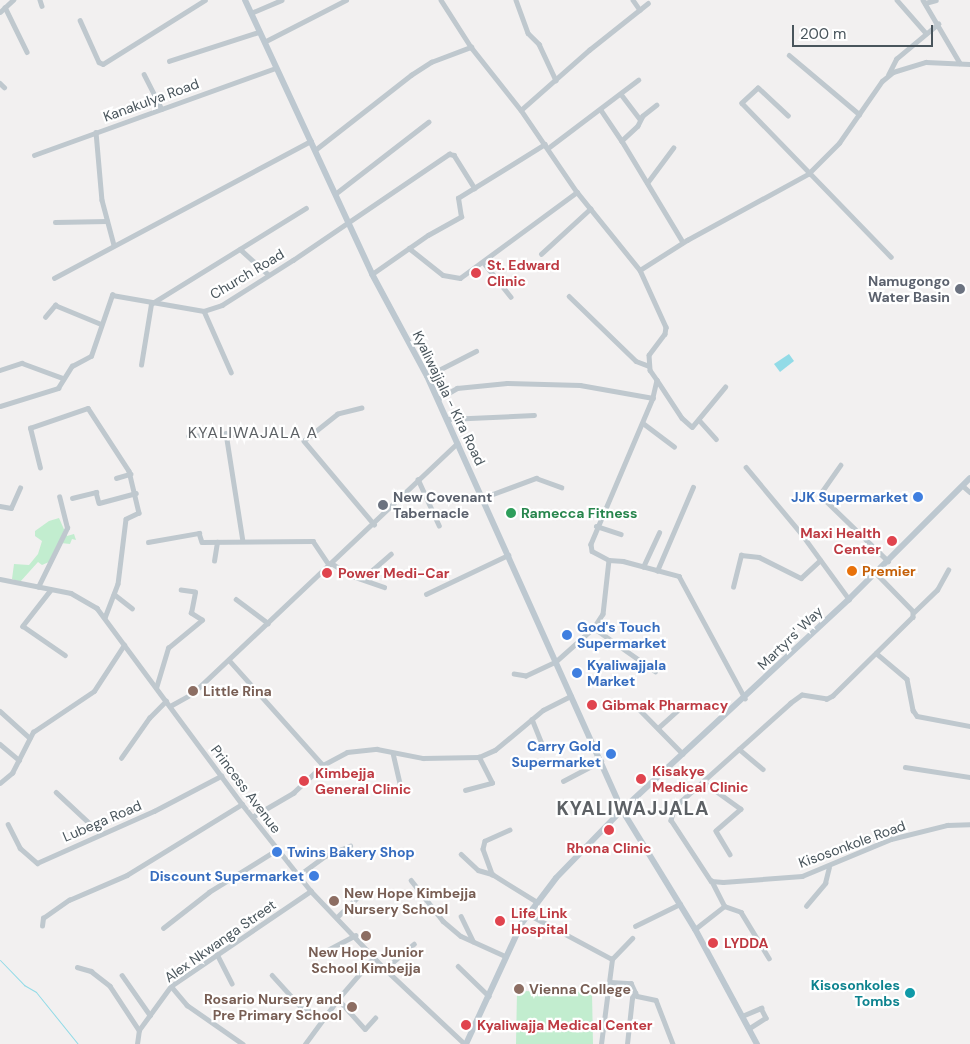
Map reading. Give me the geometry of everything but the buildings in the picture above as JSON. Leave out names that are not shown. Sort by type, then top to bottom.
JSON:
[{"type":"main road","name":"Kyaliwajjala - Kira Road","points":[[245,0],[372,274],[427,376],[622,810],[680,904],[757,1044]]},
{"type":"main road","name":"Martyrs' Way","points":[[465,1044],[489,996],[505,956],[536,902],[622,810],[745,698],[849,599],[970,478]]},
{"type":"street","points":[[0,12],[13,0]]},
{"type":"street","points":[[40,0],[42,6]]},
{"type":"street","points":[[80,20],[99,62],[103,64],[204,0]]},
{"type":"street","points":[[251,13],[281,0]]},
{"type":"street","points":[[264,42],[346,0]]},
{"type":"street","points":[[441,0],[471,47],[521,110],[577,192],[640,270],[666,327],[661,341],[649,356],[649,366],[688,425],[692,428],[700,421],[724,387]]},
{"type":"street","points":[[516,0],[528,33],[539,44],[556,80]]},
{"type":"street","points":[[633,0],[640,10]]},
{"type":"street","points":[[897,0],[926,32]]},
{"type":"street","points":[[936,0],[924,2],[960,63]]},
{"type":"street","points":[[521,110],[648,3]]},
{"type":"street","points":[[6,7],[27,52]]},
{"type":"street","points":[[640,270],[682,242],[755,205],[811,172],[838,143],[888,75],[892,63],[926,32],[938,24]]},
{"type":"street","points":[[169,61],[259,32]]},
{"type":"street","points":[[316,150],[411,75],[431,62],[471,47]]},
{"type":"street","points":[[789,55],[859,114]]},
{"type":"street","points":[[888,75],[916,63],[970,64]]},
{"type":"street","name":"Kanakulya Road","points":[[34,155],[276,68]]},
{"type":"street","points":[[144,74],[162,109]]},
{"type":"street","points":[[372,274],[409,248],[461,217],[458,200],[601,110],[638,80]]},
{"type":"street","points":[[0,83],[4,87]]},
{"type":"street","points":[[788,116],[758,88],[742,102],[891,257]]},
{"type":"street","points":[[620,94],[640,119]]},
{"type":"street","points":[[622,141],[638,126],[640,119],[657,106]]},
{"type":"street","points":[[601,110],[622,141],[682,242]]},
{"type":"street","points":[[335,194],[428,122]]},
{"type":"street","points":[[96,132],[102,200],[114,245]]},
{"type":"street","points":[[54,278],[311,141]]},
{"type":"street","points":[[647,183],[673,148]]},
{"type":"street","name":"Church Road","points":[[0,406],[58,388],[72,366],[91,356],[112,295],[151,304],[204,311],[222,305],[348,223],[449,154],[454,156],[475,188]]},
{"type":"street","points":[[409,248],[450,278],[465,276],[577,192]]},
{"type":"street","points":[[141,365],[151,304],[306,208]]},
{"type":"street","points":[[541,254],[590,209]]},
{"type":"street","points":[[55,222],[107,221]]},
{"type":"street","points":[[240,249],[268,274]]},
{"type":"street","points":[[484,263],[511,297]]},
{"type":"street","points":[[569,296],[636,361],[649,366]]},
{"type":"street","points":[[45,317],[55,305],[101,324]]},
{"type":"street","points":[[204,311],[231,372]]},
{"type":"street","points":[[427,376],[476,351]]},
{"type":"street","points":[[0,370],[22,363],[63,378]]},
{"type":"street","points":[[657,380],[653,398],[643,423],[596,526],[592,551],[609,560],[679,576],[745,698]]},
{"type":"street","points":[[438,400],[457,388],[507,382],[580,385],[653,398]]},
{"type":"street","points":[[40,468],[30,428],[88,408],[122,456],[130,474],[136,493],[138,513],[126,519],[114,594],[105,618]]},
{"type":"street","points":[[362,408],[338,414],[304,441],[374,524]]},
{"type":"street","points":[[447,419],[534,415]]},
{"type":"street","points":[[700,421],[716,439]]},
{"type":"street","points":[[643,423],[674,446]]},
{"type":"street","points":[[226,433],[243,542]]},
{"type":"street","points":[[188,436],[252,433]]},
{"type":"street","points":[[121,758],[149,718],[168,704],[192,694],[374,524],[457,442]]},
{"type":"street","points":[[841,465],[820,495],[888,561]]},
{"type":"street","points":[[746,467],[849,599]]},
{"type":"street","points":[[116,478],[130,474]]},
{"type":"street","points":[[482,498],[536,478],[560,487]]},
{"type":"street","points":[[418,479],[439,525]]},
{"type":"street","points":[[962,486],[970,492]]},
{"type":"street","points":[[657,570],[693,487]]},
{"type":"street","points":[[0,506],[10,508],[20,488]]},
{"type":"street","points":[[72,498],[96,492],[100,503],[136,493]]},
{"type":"street","points":[[38,587],[67,528],[59,497]]},
{"type":"street","points":[[596,526],[621,534]]},
{"type":"street","points":[[644,567],[659,532]]},
{"type":"street","points":[[148,542],[199,533],[202,542],[312,541],[330,564],[362,580],[384,587]]},
{"type":"street","points":[[214,561],[217,542]]},
{"type":"street","points":[[362,580],[391,554]]},
{"type":"street","points":[[426,594],[508,555]]},
{"type":"street","points":[[733,587],[741,555],[759,557],[801,578],[820,560]]},
{"type":"street","points":[[514,674],[526,676],[556,662],[594,628],[604,614],[609,560]]},
{"type":"street","points":[[769,958],[741,912],[724,906],[711,881],[688,849],[671,815],[675,807],[705,783],[739,749],[802,695],[827,699],[833,696],[913,617],[914,612],[937,590],[948,570]]},
{"type":"street","points":[[876,573],[914,612]]},
{"type":"street","name":"Princess Avenue","points":[[0,579],[85,599],[105,618],[242,804],[311,890],[385,969],[465,1044]]},
{"type":"street","points":[[51,590],[23,626],[65,655]]},
{"type":"street","points":[[156,688],[168,648],[202,620],[191,613],[194,592],[181,590]]},
{"type":"street","points":[[114,594],[132,608]]},
{"type":"street","points":[[236,599],[268,623]]},
{"type":"street","points":[[594,628],[656,671]]},
{"type":"street","points":[[0,782],[12,773],[30,738],[49,719],[94,691],[124,645]]},
{"type":"street","points":[[876,653],[907,679],[913,710],[918,716],[970,726]]},
{"type":"street","points":[[229,660],[323,765]]},
{"type":"street","points":[[252,817],[293,793],[323,765],[347,752],[377,749],[423,758],[479,757],[495,750],[543,710],[571,696]]},
{"type":"street","points":[[658,728],[685,704]]},
{"type":"street","points":[[638,708],[683,754]]},
{"type":"street","points":[[0,711],[30,738]]},
{"type":"street","points":[[532,719],[544,749]]},
{"type":"street","points":[[0,744],[19,760]]},
{"type":"street","points":[[739,749],[763,769]]},
{"type":"street","points":[[393,753],[401,788]]},
{"type":"street","points":[[465,790],[492,783],[479,757]]},
{"type":"street","points":[[563,781],[601,761]]},
{"type":"street","points":[[905,767],[970,778]]},
{"type":"street","name":"Lubega Road","points":[[8,824],[20,848],[37,863],[100,833],[154,811],[221,776]]},
{"type":"street","points":[[705,783],[741,809],[716,831],[730,854]]},
{"type":"street","points":[[56,792],[100,833]]},
{"type":"street","points":[[42,926],[43,918],[69,900],[127,876],[242,804]]},
{"type":"street","name":"Kisosonkole Road","points":[[711,881],[795,877],[829,867],[891,839],[947,825],[970,824]]},
{"type":"street","points":[[492,874],[483,846],[485,841],[510,830]]},
{"type":"street","points":[[299,875],[325,856],[350,846]]},
{"type":"street","points":[[163,928],[209,892],[278,849]]},
{"type":"street","points":[[461,854],[478,870],[492,874],[536,902]]},
{"type":"street","points":[[806,906],[825,883],[829,867]]},
{"type":"street","points":[[411,880],[443,921],[461,936],[505,956]]},
{"type":"street","name":"Alex Nkwanga Street","points":[[137,1044],[139,1030],[171,986],[311,890]]},
{"type":"street","points":[[337,917],[356,898]]},
{"type":"street","points":[[635,926],[680,904]]},
{"type":"street","points":[[694,929],[724,906]]},
{"type":"street","points":[[528,914],[612,959]]},
{"type":"street","points":[[461,916],[473,941]]},
{"type":"street","points":[[320,954],[355,935]]},
{"type":"street","points":[[601,1044],[612,959],[632,938]]},
{"type":"street","points":[[385,969],[414,944]]},
{"type":"street","points":[[217,954],[232,983]]},
{"type":"street","points":[[305,1044],[338,999],[374,957]]},
{"type":"street","points":[[458,966],[489,996]]},
{"type":"street","points":[[77,967],[91,971],[110,986],[139,1030]]},
{"type":"street","points":[[122,975],[150,1015]]},
{"type":"street","points":[[272,975],[301,1007],[324,1017]]},
{"type":"street","points":[[610,982],[631,983],[635,994]]},
{"type":"street","points":[[171,986],[188,1004],[243,1044]]},
{"type":"street","points":[[627,1044],[632,998],[635,994]]},
{"type":"street","points":[[635,994],[656,1000],[673,1044]]},
{"type":"street","points":[[338,999],[365,1028],[375,1018]]},
{"type":"street","points":[[742,1016],[761,1008],[766,1018],[749,1029]]},
{"type":"green space","points":[[59,518],[67,536],[74,534],[76,540],[72,539],[70,544],[61,543],[49,562],[42,565],[38,562],[20,582],[12,579],[14,564],[29,565],[38,554],[42,541],[35,536],[35,531],[49,521]]},
{"type":"green space","points":[[517,991],[592,992],[593,1044],[516,1044]]},
{"type":"water","points":[[789,354],[794,361],[780,372],[774,364]]},
{"type":"waterway","points":[[0,960],[24,985],[36,992],[78,1044]]},
{"type":"place","name":"St. Edward Clinic","points":[[476,273]]},
{"type":"place","name":"Namugongo Water Basin","points":[[960,289]]},
{"type":"place","name":"JJK Supermarket","points":[[918,497]]},
{"type":"place","name":"New Covenant Tabernacle","points":[[383,505]]},
{"type":"place","name":"Ramecca Fitness","points":[[511,513]]},
{"type":"place","name":"Maxi Health Center","points":[[892,541]]},
{"type":"place","name":"Premier","points":[[852,571]]},
{"type":"place","name":"Power Medi-Car","points":[[327,573]]},
{"type":"place","name":"God's Touch Supermarket","points":[[567,635]]},
{"type":"place","name":"Kyaliwajjala Market","points":[[577,673]]},
{"type":"place","name":"Little Rina","points":[[193,691]]},
{"type":"place","name":"Gibmak Pharmacy","points":[[592,705]]},
{"type":"place","name":"Carry Gold Supermarket","points":[[611,754]]},
{"type":"place","name":"Kisakye Medical Clinic","points":[[641,779]]},
{"type":"place","name":"Kimbejja General Clinic","points":[[304,781]]},
{"type":"place","name":"Rhona Clinic","points":[[609,830]]},
{"type":"place","name":"Twins Bakery Shop","points":[[277,852]]},
{"type":"place","name":"Discount Supermarket","points":[[314,876]]},
{"type":"place","name":"New Hope Kimbejja Nursery School","points":[[334,901]]},
{"type":"place","name":"Life Link Hospital","points":[[500,921]]},
{"type":"place","name":"New Hope Junior School Kimbejja","points":[[366,936]]},
{"type":"place","name":"LYDDA","points":[[713,943]]},
{"type":"place","name":"Vienna College","points":[[519,989]]},
{"type":"place","name":"Kisosonkoles Tombs","points":[[910,993]]},
{"type":"place","name":"Rosario Nursery and Pre Primary School","points":[[352,1007]]},
{"type":"place","name":"Kyaliwajja Medical Center","points":[[466,1025]]},
{"type":"district","name":"KYALIWAJALA A","points":[[253,433]]},
{"type":"district","name":"KYALIWAJJALA","points":[[633,809]]}]
